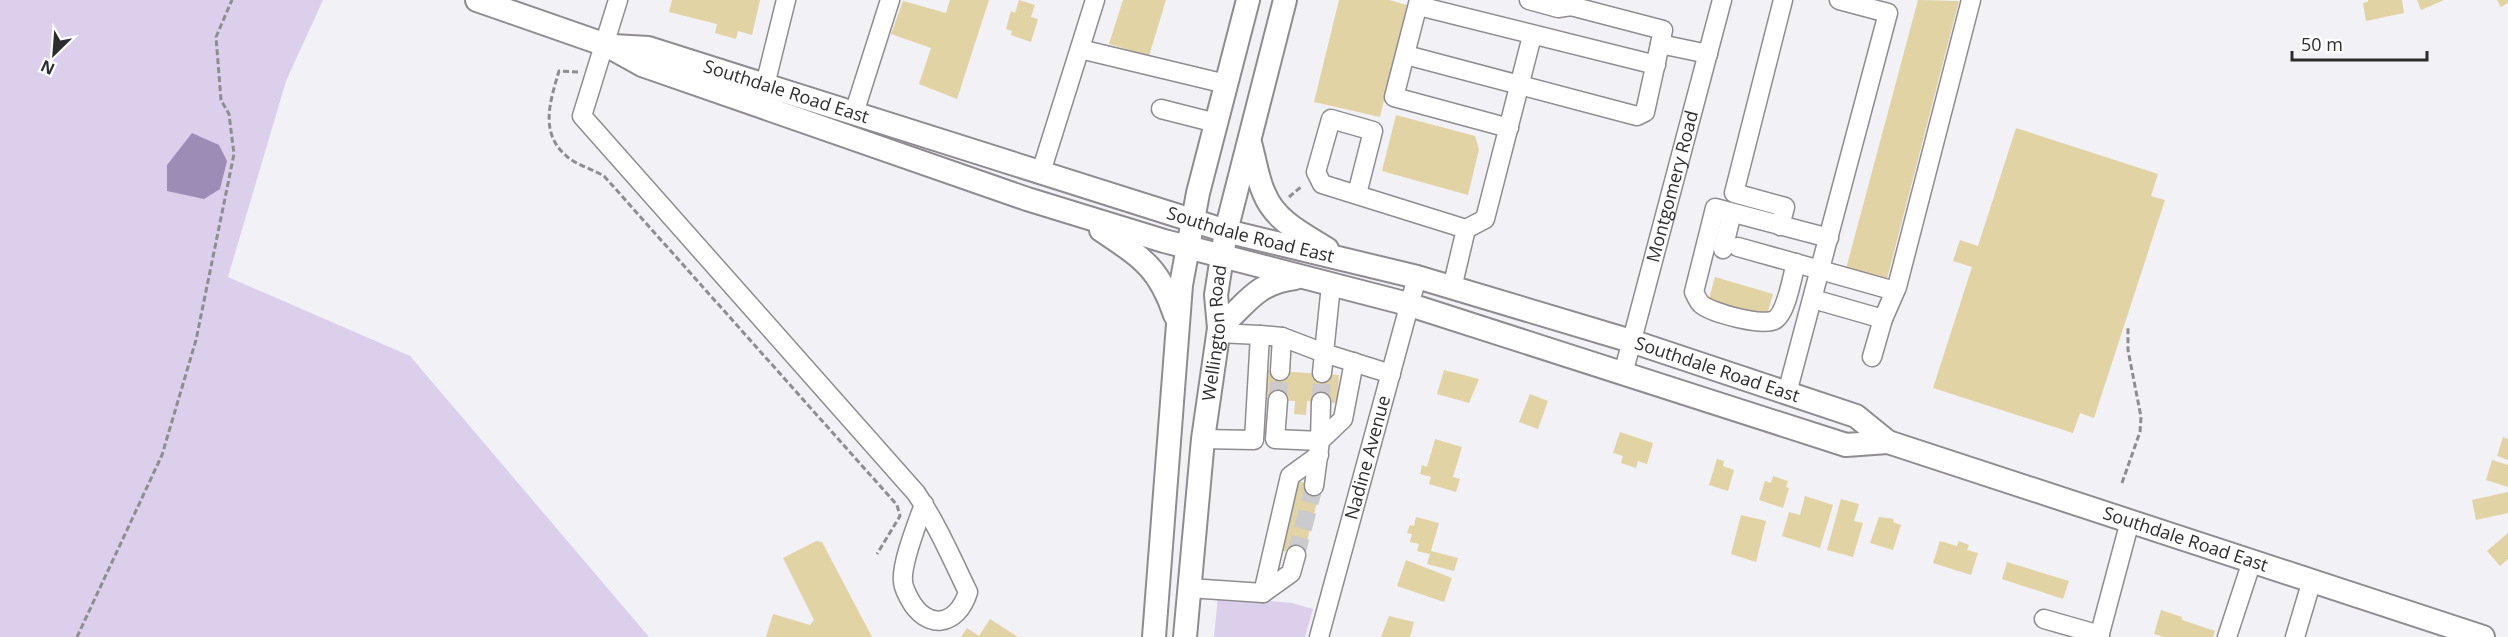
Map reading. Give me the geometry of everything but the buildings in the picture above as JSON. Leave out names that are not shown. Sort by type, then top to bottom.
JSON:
[{"type":"main road","name":"Southdale Road East","points":[[477,0],[606,45],[642,65],[1081,216],[1188,248],[1410,305],[1846,445],[1888,442]]},
{"type":"main road","name":"Wellington Road","points":[[1154,637],[1181,285],[1198,193],[1248,0]]},
{"type":"main road","name":"Wellington Road","points":[[1185,637],[1203,439],[1219,331],[1216,295],[1226,231],[1284,0]]},
{"type":"main road","name":"Southdale Road East","points":[[606,45],[648,48],[1226,231],[1417,277],[1631,341],[1856,416],[1888,442],[2483,637]]},
{"type":"main road","points":[[1249,142],[1264,195],[1272,208],[1281,219],[1344,259]]},
{"type":"main road","points":[[1081,216],[1137,253],[1149,266],[1164,287],[1178,325]]},
{"type":"main road","points":[[1219,331],[1248,299],[1268,285],[1277,280],[1301,277]]},
{"type":"street","points":[[618,0],[606,45],[582,116],[878,448],[924,504],[968,592],[962,606],[944,621],[934,622],[915,609],[903,580],[924,504]]},
{"type":"street","points":[[765,84],[786,0]]},
{"type":"street","points":[[854,113],[890,0]]},
{"type":"street","points":[[1041,172],[1095,0]]},
{"type":"street","points":[[1406,55],[1637,116],[1645,112],[1663,30],[1571,6],[1558,8],[1529,0]]},
{"type":"street","name":"Montgomery Road","points":[[1623,374],[1722,0]]},
{"type":"street","points":[[1780,226],[1785,207],[1734,193],[1783,0]]},
{"type":"street","points":[[1787,393],[1888,13],[1839,0]]},
{"type":"street","points":[[1872,357],[1883,319],[1895,291],[1971,0]]},
{"type":"street","points":[[1509,128],[1394,97],[1419,3],[1532,36],[1656,65]]},
{"type":"street","points":[[1357,194],[1466,229],[1485,219],[1532,36]]},
{"type":"street","points":[[1660,44],[1707,54]]},
{"type":"street","points":[[1080,49],[1226,84]]},
{"type":"street","points":[[1161,109],[1216,123]]},
{"type":"street","points":[[1796,263],[1785,303],[1776,320],[1770,323],[1751,321],[1711,309],[1701,304],[1694,292],[1715,208],[1829,238]]},
{"type":"street","points":[[1732,213],[1731,248],[1821,269],[1895,291]]},
{"type":"street","points":[[1452,288],[1466,229]]},
{"type":"street","name":"Nadine Avenue","points":[[1319,637],[1417,277]]},
{"type":"street","points":[[1322,374],[1331,285]]},
{"type":"street","points":[[1813,299],[1883,319]]},
{"type":"street","points":[[1219,331],[1282,338],[1391,374]]},
{"type":"street","points":[[1254,440],[1260,335]]},
{"type":"street","points":[[1280,371],[1282,338]]},
{"type":"street","points":[[1263,593],[1290,476],[1320,448],[1343,419],[1354,362]]},
{"type":"street","points":[[1275,439],[1278,400]]},
{"type":"street","points":[[1314,486],[1320,448],[1321,402]]},
{"type":"street","points":[[1203,439],[1275,439],[1320,448]]},
{"type":"street","points":[[2044,620],[2099,636],[2130,521]]},
{"type":"street","points":[[1189,588],[1263,593],[1291,573],[1296,555]]},
{"type":"street","points":[[2227,637],[2252,561]]},
{"type":"street","points":[[2295,637],[2312,580]]},
{"type":"path","points":[[78,637],[162,455],[196,340],[234,154],[229,114],[221,100],[216,37],[232,0]]},
{"type":"path","points":[[1283,202],[1309,181]]},
{"type":"path","points":[[2122,483],[2140,432],[2141,417],[2128,350],[2128,327]]},
{"type":"shaded area","points":[[0,0],[323,0],[286,81],[228,277],[410,356],[649,637],[0,637]]},
{"type":"shaded area","points":[[192,133],[219,145],[227,161],[220,189],[204,199],[167,191],[167,165]]},
{"type":"shaded area","points":[[1218,596],[1292,603],[1313,609],[1305,637],[1214,637]]},
{"type":"tunnel","points":[[1278,400],[1280,371]]},
{"type":"tunnel","points":[[1321,402],[1322,373]]},
{"type":"tunnel","points":[[1296,555],[1314,486]]}]
